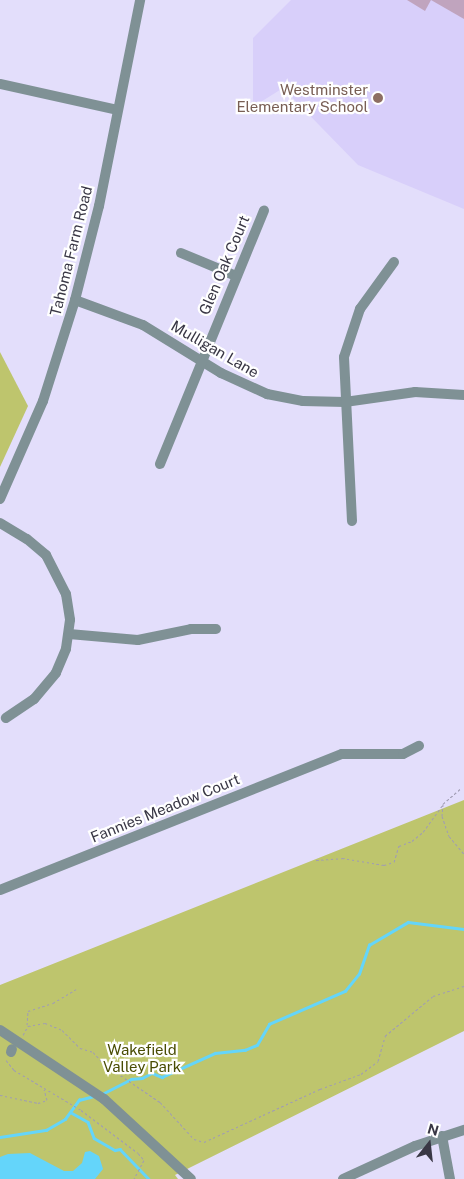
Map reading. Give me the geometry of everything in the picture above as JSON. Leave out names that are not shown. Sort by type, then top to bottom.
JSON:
[{"type":"street","name":"Tahoma Farm Road","points":[[0,499],[43,401],[75,300],[99,206],[140,0]]},
{"type":"street","points":[[0,84],[117,110]]},
{"type":"street","name":"Glen Oak Court","points":[[160,464],[264,210]]},
{"type":"street","points":[[181,253],[236,276]]},
{"type":"street","points":[[352,521],[344,357],[351,328],[369,294],[394,262]]},
{"type":"street","name":"Mulligan Lane","points":[[75,300],[143,325],[235,381],[267,394],[303,400],[345,402],[415,392],[464,395]]},
{"type":"street","points":[[0,523],[38,546],[54,565],[68,603],[69,634],[63,659],[51,680],[22,709],[6,718]]},
{"type":"street","points":[[69,634],[138,640],[192,629],[216,629]]},
{"type":"street","name":"Fannies Meadow Court","points":[[0,890],[342,754],[403,754],[420,746]]},
{"type":"street","points":[[0,1030],[104,1099],[192,1179]]},
{"type":"street","points":[[343,1179],[442,1136],[464,1130]]},
{"type":"street","points":[[442,1136],[450,1179]]},
{"type":"path","points":[[316,860],[342,858],[384,865],[394,862],[399,846],[412,841],[423,832],[443,804],[460,789]]},
{"type":"path","points":[[443,804],[442,816],[449,836],[464,854]]},
{"type":"path","points":[[22,1035],[28,1026],[45,1022],[62,1030],[80,1048],[94,1052],[120,1077],[160,1102],[194,1139],[204,1142],[320,1089],[361,1074],[378,1061],[385,1036],[433,996],[464,986]]},
{"type":"path","points":[[28,1026],[25,1020],[28,1011],[53,1003],[76,989]]},
{"type":"path","points":[[11,1051],[6,1059],[7,1064],[44,1089],[70,1102],[138,1153],[144,1160],[134,1179]]},
{"type":"path","points":[[0,1095],[38,1103],[47,1100],[44,1089]]},
{"type":"shaded area","name":"Westminster Elementary School","points":[[291,0],[464,0],[464,209],[358,165],[283,88],[253,107],[253,38]]},
{"type":"green space","points":[[0,352],[28,406],[0,467]]},
{"type":"green space","name":"Wakefield Valley Park","points":[[464,800],[464,1031],[175,1175],[178,1179],[0,1179],[0,985]]},
{"type":"water","points":[[90,1151],[99,1156],[103,1169],[95,1179],[0,1179],[0,1157],[8,1154],[30,1153],[64,1171],[73,1171],[82,1163],[85,1152]]},
{"type":"building","points":[[407,0],[431,0],[425,11]]},
{"type":"building","points":[[431,0],[464,0],[464,19]]},
{"type":"waterway","points":[[102,1094],[131,1079],[142,1078],[152,1073],[162,1077],[215,1053],[245,1050],[257,1045],[269,1024],[345,991],[359,974],[369,945],[408,922],[464,929]]},
{"type":"waterway","points":[[0,1137],[46,1130],[65,1119],[79,1100],[94,1096]]},
{"type":"waterway","points":[[72,1113],[88,1122],[94,1138],[115,1150],[120,1149],[149,1179]]},
{"type":"place","name":"Westminster Elementary School","points":[[378,98]]}]
